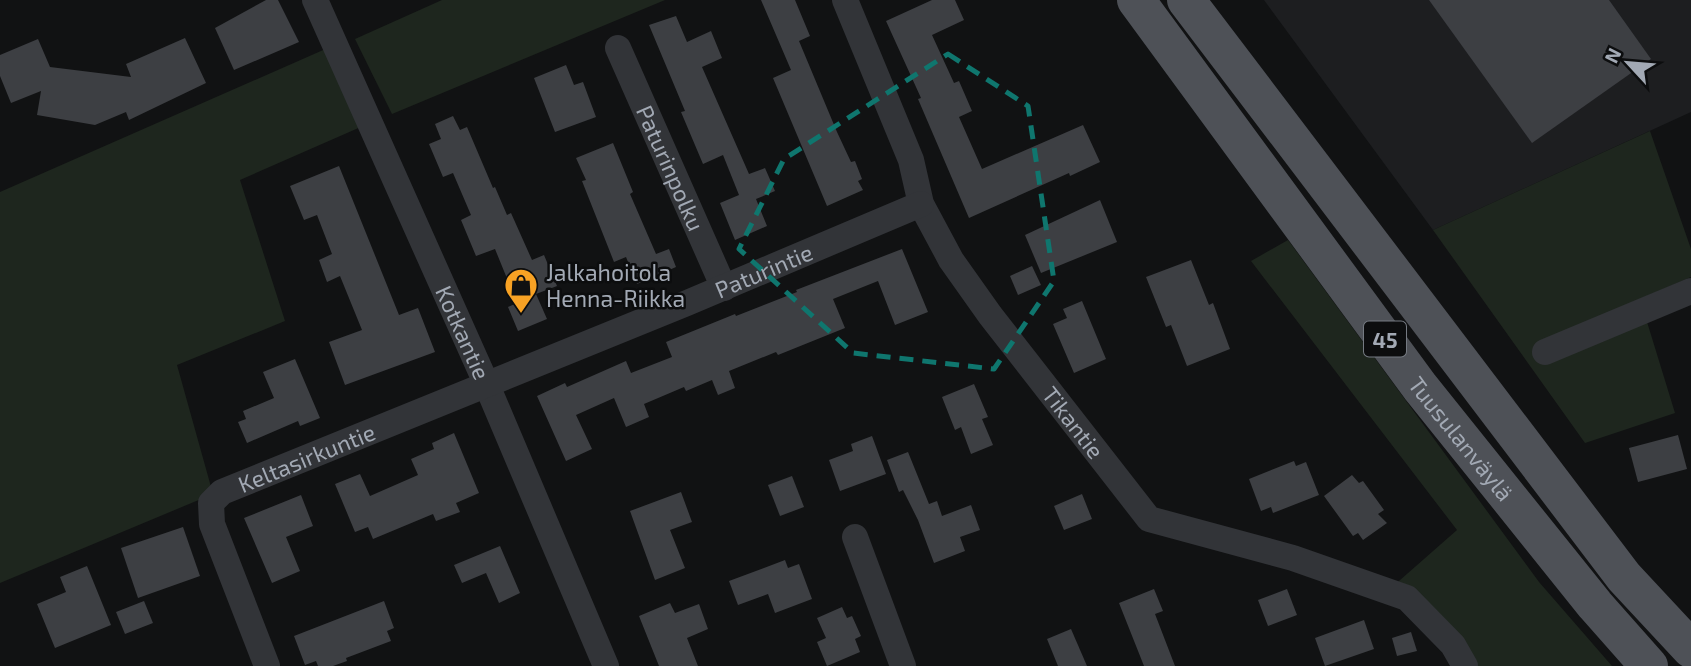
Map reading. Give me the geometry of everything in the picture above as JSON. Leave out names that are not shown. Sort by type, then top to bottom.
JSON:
[{"type":"main road","name":"Tuusulanväylä","points":[[1136,0],[1420,387],[1595,606],[1649,666]]},
{"type":"main road","name":"Tuusulanväylä","points":[[1186,0],[1624,577],[1691,649]]},
{"type":"street","name":"Kotkantie","points":[[315,0],[486,383],[606,666]]},
{"type":"street","name":"Tikantie","points":[[845,0],[911,160],[921,204],[951,260],[989,315],[1149,519],[1293,558],[1407,598],[1453,645],[1465,666]]},
{"type":"street","name":"Paturinpolku","points":[[618,48],[724,288]]},
{"type":"street","name":"Paturintie","points":[[486,383],[724,288],[921,204]]},
{"type":"street","points":[[1545,352],[1691,292]]},
{"type":"street","name":"Keltasirkuntie","points":[[267,666],[212,524],[211,503],[222,492],[486,383]]},
{"type":"street","points":[[855,537],[903,666]]},
{"type":"highlighted area","points":[[948,54],[1028,106],[1054,281],[994,369],[853,353],[739,249],[784,159]]},
{"type":"shaded area","points":[[442,0],[665,0],[392,114],[355,39]]},
{"type":"shaded area","points":[[1264,0],[1691,0],[1691,112],[1433,230]]},
{"type":"shaded area","points":[[330,47],[363,126],[240,180],[285,321],[177,365],[213,494],[0,583],[0,192]]},
{"type":"shaded area","points":[[1650,131],[1691,249],[1691,277],[1640,299],[1675,413],[1585,443],[1433,230]]},
{"type":"shaded area","points":[[1288,240],[1539,582],[1612,666],[1470,666],[1391,588],[1457,530],[1251,261]]},
{"type":"building","points":[[266,0],[278,0],[299,42],[234,70],[215,28]]},
{"type":"building","points":[[761,0],[795,0],[810,36],[799,41],[837,132],[851,162],[855,161],[862,179],[858,181],[863,190],[827,206],[773,78],[791,70]]},
{"type":"building","points":[[932,0],[955,0],[964,20],[932,35],[954,83],[959,81],[972,111],[959,117],[982,169],[1083,125],[1100,162],[969,218],[918,99],[921,98],[886,21]]},
{"type":"building","points":[[1429,0],[1609,0],[1651,59],[1532,143]]},
{"type":"building","points":[[676,16],[687,42],[711,31],[722,58],[702,67],[749,174],[765,168],[775,191],[756,199],[767,226],[735,240],[720,203],[739,195],[723,155],[703,164],[681,112],[685,111],[649,25]]},
{"type":"building","points":[[185,38],[206,83],[129,120],[126,112],[95,125],[37,115],[41,91],[11,103],[0,76],[0,55],[38,39],[50,67],[131,77],[126,64]]},
{"type":"building","points":[[566,65],[574,85],[583,82],[596,117],[555,132],[534,78]]},
{"type":"building","points":[[453,116],[460,130],[467,127],[493,188],[495,187],[507,215],[511,213],[532,260],[544,255],[557,286],[536,294],[547,319],[518,331],[508,307],[517,303],[495,249],[476,256],[461,220],[471,215],[453,173],[443,177],[429,144],[441,139],[435,124]]},
{"type":"building","points":[[613,143],[633,192],[630,194],[656,254],[669,249],[676,267],[637,284],[626,257],[614,262],[582,181],[586,180],[576,158]]},
{"type":"building","points":[[339,166],[399,315],[418,308],[435,352],[345,385],[329,342],[362,330],[340,276],[327,282],[319,260],[332,254],[317,215],[304,220],[290,186]]},
{"type":"building","points":[[1100,200],[1117,242],[1041,273],[1025,235]]},
{"type":"building","points":[[902,249],[928,312],[895,325],[878,281],[833,299],[845,328],[729,371],[735,388],[718,395],[712,380],[686,391],[684,387],[644,404],[649,417],[626,427],[614,398],[576,415],[592,449],[566,461],[537,396],[565,383],[567,387],[626,361],[631,373],[672,357],[666,342]]},
{"type":"building","points":[[1191,260],[1209,305],[1213,303],[1230,349],[1187,366],[1171,325],[1166,327],[1146,277]]},
{"type":"building","points":[[1032,266],[1041,285],[1018,295],[1010,276]]},
{"type":"building","points":[[1082,301],[1106,359],[1074,373],[1053,324],[1067,318],[1063,309]]},
{"type":"building","points":[[295,359],[320,418],[300,426],[298,421],[247,443],[238,422],[246,419],[243,411],[274,398],[263,372]]},
{"type":"building","points":[[974,384],[988,417],[982,419],[993,445],[971,454],[961,427],[955,430],[942,397]]},
{"type":"building","points":[[454,433],[479,493],[456,503],[460,512],[436,521],[433,514],[373,539],[368,527],[355,532],[335,484],[360,474],[370,496],[418,475],[411,459],[434,449],[432,443]]},
{"type":"building","points":[[1678,435],[1687,469],[1638,482],[1629,448]]},
{"type":"building","points":[[872,436],[886,474],[840,491],[829,460],[853,451],[851,444]]},
{"type":"building","points":[[908,452],[929,504],[937,501],[942,516],[971,505],[980,530],[960,537],[965,551],[934,563],[918,520],[903,490],[899,492],[887,460]]},
{"type":"building","points":[[1294,461],[1296,466],[1306,462],[1319,495],[1273,513],[1271,507],[1261,511],[1249,479]]},
{"type":"building","points":[[1352,475],[1359,483],[1363,481],[1384,510],[1378,514],[1387,523],[1363,540],[1358,533],[1353,536],[1324,496]]},
{"type":"building","points":[[792,476],[804,507],[780,516],[768,485]]},
{"type":"building","points":[[681,492],[692,522],[670,530],[685,568],[655,580],[630,511]]},
{"type":"building","points":[[1082,494],[1092,519],[1064,530],[1054,506]]},
{"type":"building","points":[[301,495],[313,526],[286,537],[300,571],[272,583],[244,518]]},
{"type":"building","points":[[183,527],[200,576],[138,598],[121,548]]},
{"type":"building","points":[[500,546],[520,593],[499,603],[486,573],[462,583],[454,565]]},
{"type":"building","points":[[785,560],[788,568],[799,564],[812,599],[775,613],[768,594],[738,605],[729,581]]},
{"type":"building","points":[[87,566],[111,625],[55,648],[37,604],[66,592],[60,577]]},
{"type":"building","points":[[1154,589],[1163,611],[1155,614],[1175,666],[1144,666],[1119,603]]},
{"type":"building","points":[[1287,589],[1297,615],[1268,626],[1258,600]]},
{"type":"building","points":[[144,601],[153,623],[125,634],[116,612]]},
{"type":"building","points":[[384,601],[394,628],[387,631],[391,641],[346,658],[347,661],[333,666],[318,666],[316,661],[305,665],[294,636]]},
{"type":"building","points":[[670,603],[675,613],[699,604],[708,629],[687,638],[698,666],[659,666],[639,616]]},
{"type":"building","points":[[842,607],[847,618],[852,616],[861,636],[855,639],[860,652],[827,666],[817,642],[826,638],[817,618]]},
{"type":"building","points":[[1364,620],[1374,649],[1325,666],[1315,638]]},
{"type":"building","points":[[1071,629],[1087,666],[1058,666],[1047,639]]},
{"type":"building","points":[[1411,632],[1417,651],[1397,656],[1392,638]]},
{"type":"place","name":"Jalkahoitola Henna-Riikka","points":[[521,315]]}]
